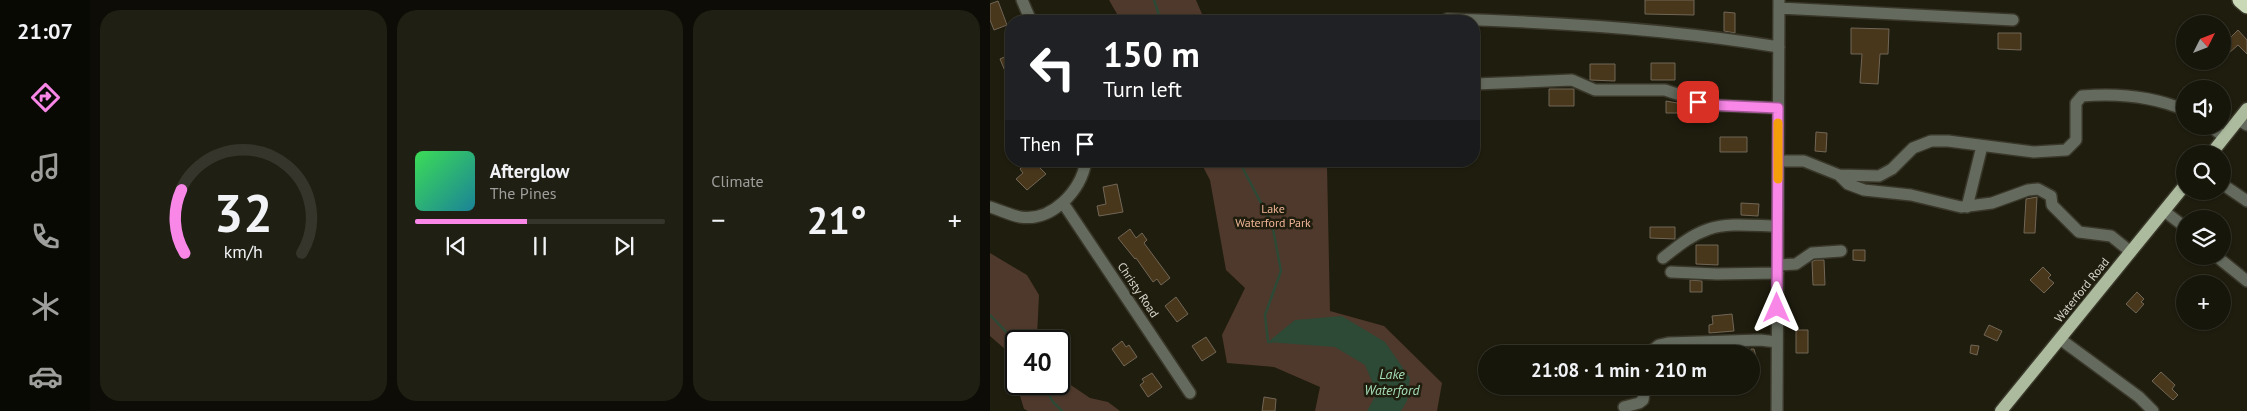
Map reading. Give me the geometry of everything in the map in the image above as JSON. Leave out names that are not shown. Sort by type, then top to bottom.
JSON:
[{"type":"highway","points":[[2240,0],[2247,6]]},
{"type":"main road","points":[[2217,145],[2224,137],[2243,122],[2247,109]]},
{"type":"main road","name":"Waterford Road","points":[[2001,411],[2176,196]]},
{"type":"street","points":[[1022,0],[1028,15]]},
{"type":"street","points":[[1777,411],[1779,4],[2013,20]]},
{"type":"street","points":[[1480,20],[1714,37],[1778,47]]},
{"type":"street","points":[[1480,84],[1572,80],[1596,90],[1665,90],[1710,105],[1778,108]]},
{"type":"street","points":[[1778,161],[1804,160],[1839,175],[1879,176],[1892,169],[1913,148],[1931,141],[1948,140],[1982,146],[2052,153],[2066,150],[2076,140],[2076,103],[2082,96],[2147,98],[2160,100],[2176,106]]},
{"type":"street","points":[[1967,207],[1982,146]]},
{"type":"street","points":[[990,207],[1021,217],[1042,215],[1063,203],[1081,179],[1084,167]]},
{"type":"street","points":[[1839,175],[1848,184],[1864,190],[1911,195],[1961,207],[1992,203],[2028,190],[2038,189],[2051,196],[2052,205],[2079,232],[2111,236],[2131,252]]},
{"type":"street","points":[[2231,190],[2247,202]]},
{"type":"street","name":"Christy Road","points":[[1063,203],[1190,393]]},
{"type":"street","points":[[2164,211],[2176,220]]},
{"type":"street","points":[[1663,258],[1686,240],[1709,228],[1718,226],[1778,226]]},
{"type":"street","points":[[1671,272],[1717,274],[1778,269],[1796,264],[1812,253],[1841,251]]},
{"type":"street","points":[[2227,265],[2247,281]]},
{"type":"street","points":[[2060,339],[2139,397],[2153,411]]},
{"type":"street","points":[[1659,345],[1668,343],[1760,340],[1777,342]]},
{"type":"street","points":[[1624,407],[1639,403],[1643,400],[1644,395]]},
{"type":"green space","points":[[1109,0],[1196,0],[1202,15],[1118,15]]},
{"type":"green space","name":"Lake Waterford Park","points":[[1203,167],[1327,167],[1330,311],[1384,326],[1442,383],[1437,411],[1315,411],[1320,387],[1274,367],[1227,363],[1222,335],[1245,288],[1226,270],[1210,180]]},
{"type":"green space","points":[[990,253],[1027,275],[1039,295],[1037,330],[1005,330],[1005,349],[990,336]]},
{"type":"green space","points":[[1070,384],[1090,398],[1108,402],[1120,411],[1028,411],[1024,409],[1020,395],[1070,395]]},
{"type":"water","name":"Lake Waterford","points":[[1342,316],[1385,342],[1410,378],[1407,401],[1401,411],[1367,411],[1377,393],[1365,365],[1335,347],[1268,342],[1295,320]]},
{"type":"building","points":[[1645,0],[1694,0],[1694,15],[1645,14]]},
{"type":"building","points":[[998,1],[1005,20],[1005,26],[994,30],[990,20],[990,4]]},
{"type":"building","points":[[1724,12],[1735,13],[1735,33],[1724,31]]},
{"type":"building","points":[[1851,28],[1889,29],[1888,54],[1880,54],[1878,84],[1860,83],[1862,54],[1851,54]]},
{"type":"building","points":[[2238,30],[2247,40],[2247,54],[2238,45],[2231,51],[2231,37]]},
{"type":"building","points":[[1998,33],[2021,33],[2021,50],[1998,49]]},
{"type":"building","points":[[1005,57],[1005,71],[1000,59]]},
{"type":"building","points":[[1651,63],[1675,63],[1675,80],[1651,80]]},
{"type":"building","points":[[1590,64],[1615,64],[1615,81],[1590,80]]},
{"type":"building","points":[[1549,89],[1574,89],[1574,106],[1549,106]]},
{"type":"building","points":[[1666,101],[1683,104],[1683,113],[1666,113]]},
{"type":"building","points":[[1816,132],[1827,133],[1826,152],[1815,151]]},
{"type":"building","points":[[1720,137],[1747,137],[1747,152],[1720,152]]},
{"type":"building","points":[[1022,167],[1039,167],[1046,174],[1027,190],[1016,179],[1023,173],[1020,169]]},
{"type":"building","points":[[1117,184],[1123,212],[1099,216],[1097,206],[1106,204],[1103,187]]},
{"type":"building","points":[[2037,197],[2035,233],[2024,233],[2026,199]]},
{"type":"building","points":[[1741,203],[1759,204],[1758,216],[1741,215]]},
{"type":"building","points":[[1650,227],[1675,227],[1675,239],[1650,238]]},
{"type":"building","points":[[1130,229],[1136,238],[1142,233],[1147,240],[1144,243],[1170,278],[1161,285],[1157,279],[1153,282],[1136,258],[1118,238]]},
{"type":"building","points":[[1696,245],[1718,245],[1718,265],[1696,264]]},
{"type":"building","points":[[1853,250],[1865,250],[1865,261],[1853,260]]},
{"type":"building","points":[[1824,260],[1825,285],[1813,285],[1812,262]]},
{"type":"building","points":[[2043,267],[2051,275],[2048,278],[2054,283],[2044,293],[2030,280]]},
{"type":"building","points":[[1690,280],[1702,281],[1702,292],[1690,292]]},
{"type":"building","points":[[2137,292],[2144,299],[2141,302],[2144,304],[2136,313],[2126,304]]},
{"type":"building","points":[[1176,297],[1188,314],[1177,322],[1165,306]]},
{"type":"building","points":[[1732,314],[1734,331],[1709,333],[1709,325],[1713,324],[1712,316]]},
{"type":"building","points":[[1989,325],[2002,331],[1997,341],[1984,335]]},
{"type":"building","points":[[1796,330],[1808,330],[1808,353],[1796,353]]},
{"type":"building","points":[[1206,337],[1216,352],[1202,361],[1192,346]]},
{"type":"building","points":[[1122,341],[1126,347],[1129,345],[1137,357],[1124,366],[1112,349]]},
{"type":"building","points":[[1971,345],[1979,346],[1977,355],[1970,353]]},
{"type":"building","points":[[2161,372],[2175,385],[2172,389],[2178,395],[2173,400],[2152,381]]},
{"type":"building","points":[[1152,373],[1162,387],[1148,397],[1140,385],[1144,382],[1142,379]]},
{"type":"building","points":[[1264,397],[1276,399],[1275,411],[1262,411]]},
{"type":"waterway","points":[[1154,0],[1159,15]]},
{"type":"waterway","points":[[1242,167],[1272,224],[1281,271],[1265,315],[1268,342],[1271,342]]},
{"type":"waterway","points":[[990,315],[1005,331]]},
{"type":"waterway","points":[[1049,395],[1062,411]]},
{"type":"slow traffic","points":[[1778,123],[1778,179]]},
{"type":"route","points":[[1698,102],[1710,105],[1778,108],[1777,308]]}]
